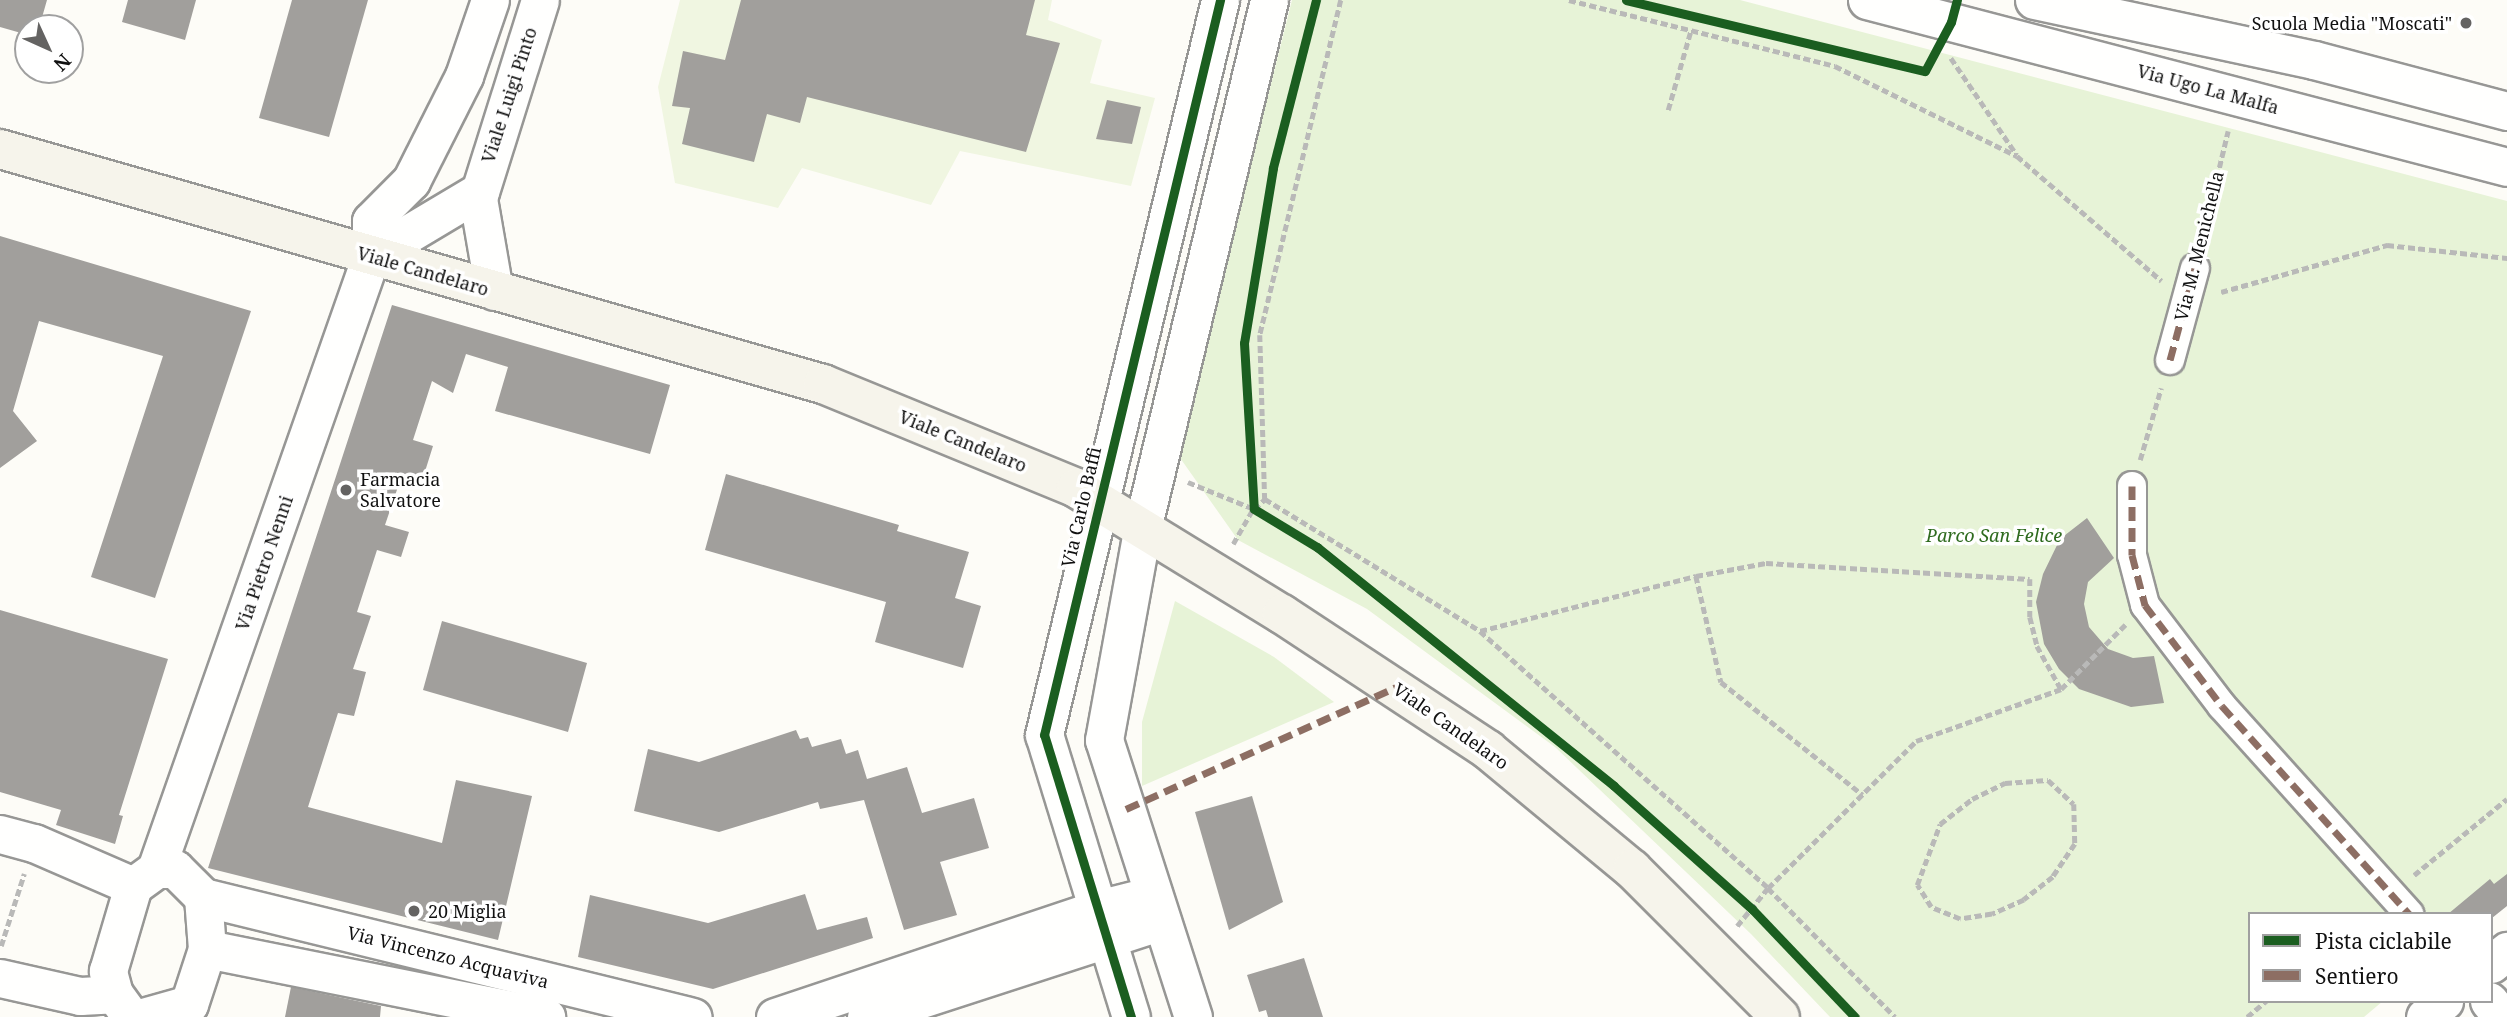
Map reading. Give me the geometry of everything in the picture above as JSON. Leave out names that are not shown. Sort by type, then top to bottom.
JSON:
[{"type":"main road","name":"Viale Candelaro","points":[[0,149],[823,384],[1098,500],[1143,526],[1488,750],[1632,869],[1780,1017]]},
{"type":"street","points":[[480,191],[371,256],[370,221],[411,181],[464,76],[490,0]]},
{"type":"street","name":"Viale Luigi Pinto","points":[[494,291],[480,191],[540,0]]},
{"type":"street","name":"Via Carlo Baffi","points":[[1131,1017],[1044,735],[1098,500],[1220,0]]},
{"type":"street","points":[[1193,1017],[1104,740],[1143,526],[1269,0]]},
{"type":"street","name":"Via Ugo La Malfa","points":[[1867,0],[1916,6],[1944,34],[2505,161]]},
{"type":"street","points":[[2034,0],[2314,60],[2507,111]]},
{"type":"street","name":"Via Pietro Nenni","points":[[122,1005],[108,971],[145,878],[371,256]]},
{"type":"street","name":"Via M. Menichella","points":[[2169,360],[2195,268]]},
{"type":"street","points":[[2132,486],[2132,555],[2145,605],[2222,706],[2400,904]]},
{"type":"street","points":[[17,838],[145,878],[175,869],[203,897],[207,949],[195,1010],[143,1017]]},
{"type":"street","name":"Via Vincenzo Acquaviva","points":[[203,897],[693,1017]]},
{"type":"street","points":[[775,1017],[1158,908]]},
{"type":"street","points":[[866,1017],[1102,925]]},
{"type":"street","name":"Via Vincenzo Acquaviva","points":[[207,949],[546,1017]]},
{"type":"street","points":[[2493,962],[2507,951]]},
{"type":"street","points":[[0,978],[122,1005]]},
{"type":"street","points":[[2425,1017],[2442,1003]]},
{"type":"street","points":[[2491,1003],[2502,1017]]},
{"type":"path","points":[[1340,0],[1260,335],[1265,499],[1480,631],[1768,888],[1895,1017]]},
{"type":"path","points":[[1569,0],[1835,66],[2017,156],[2185,302],[2387,245],[2507,258]]},
{"type":"path","points":[[1668,110],[1691,30]]},
{"type":"path","points":[[1944,34],[1964,74],[2017,156]]},
{"type":"path","points":[[2132,486],[2169,360]]},
{"type":"path","points":[[1253,495],[1254,509],[1264,515]]},
{"type":"path","points":[[1480,631],[1696,576],[1766,563],[2030,579],[2031,617],[2037,646],[2062,689]]},
{"type":"path","points":[[1696,576],[1721,682],[1863,795]]},
{"type":"path","points":[[1714,951],[1768,888],[1916,741],[2062,689],[2145,605]]},
{"type":"path","points":[[2048,780],[2074,804],[2075,844],[2053,877],[2024,900],[1992,914],[1960,919],[1931,907],[1917,884],[1940,824],[1972,799],[2005,783],[2048,780]]},
{"type":"path","points":[[2400,904],[2507,799]]},
{"type":"path","points":[[0,947],[17,838]]},
{"type":"path","points":[[1742,900],[1761,919]]},
{"type":"path","points":[[2247,1017],[2264,1003]]},
{"type":"green space","points":[[680,0],[1052,0],[1048,20],[1102,40],[1090,83],[1155,98],[1131,186],[960,151],[931,205],[802,168],[778,208],[675,183],[658,87]]},
{"type":"green space","name":"Parco San Felice","points":[[1292,0],[1740,0],[2507,201],[2507,899],[2491,912],[2248,912],[2248,1003],[2381,1003],[2364,1017],[1830,1017],[1751,934],[1555,747],[1367,609],[1238,540],[1178,455]]},
{"type":"green space","points":[[1175,601],[1274,657],[1334,702],[1142,786],[1142,722]]},
{"type":"building","points":[[0,0],[47,0],[43,14],[14,14],[14,31],[0,27]]},
{"type":"building","points":[[128,0],[196,0],[185,40],[122,22]]},
{"type":"building","points":[[292,0],[368,0],[329,137],[259,118]]},
{"type":"building","points":[[741,0],[1035,0],[1026,35],[1060,43],[1026,152],[807,97],[800,123],[767,114],[754,162],[682,144],[690,108],[672,106],[683,51],[725,60]]},
{"type":"building","points":[[1107,100],[1141,107],[1132,144],[1096,139]]},
{"type":"building","points":[[0,236],[251,311],[155,598],[91,577],[163,356],[39,321],[13,411],[37,441],[0,468]]},
{"type":"building","points":[[392,305],[670,385],[650,454],[495,411],[508,367],[466,354],[453,393],[432,381],[413,440],[433,446],[422,481],[402,475],[385,525],[409,532],[401,557],[377,550],[357,612],[371,616],[353,669],[366,672],[354,716],[338,713],[308,807],[442,843],[456,780],[532,796],[498,940],[208,868]]},
{"type":"building","points":[[726,474],[899,525],[897,531],[969,552],[955,598],[981,606],[963,668],[875,642],[886,602],[705,550]]},
{"type":"building","points":[[2087,518],[2114,558],[2088,582],[2084,604],[2089,627],[2108,649],[2133,658],[2154,656],[2164,703],[2131,707],[2079,689],[2059,669],[2044,644],[2036,602],[2043,574],[2060,539]]},
{"type":"building","points":[[0,610],[168,659],[119,815],[123,816],[115,844],[56,825],[61,810],[0,792]]},
{"type":"building","points":[[442,621],[587,663],[568,732],[423,690]]},
{"type":"building","points":[[796,730],[800,739],[808,737],[812,747],[841,739],[846,754],[858,750],[867,779],[907,767],[922,813],[974,798],[989,848],[940,862],[957,915],[904,930],[864,800],[820,809],[818,802],[719,832],[634,811],[648,749],[699,762]]},
{"type":"building","points":[[1252,796],[1283,902],[1229,930],[1195,812]]},
{"type":"building","points":[[2507,874],[2507,906],[2493,917],[2493,912],[2450,912],[2490,879],[2494,884]]},
{"type":"building","points":[[805,894],[817,930],[867,917],[873,938],[713,989],[578,957],[590,895],[708,923]]},
{"type":"building","points":[[1304,958],[1323,1017],[1268,1017],[1266,1010],[1259,1012],[1247,975]]},
{"type":"building","points":[[291,987],[381,1006],[380,1017],[285,1017]]},
{"type":"marked path","points":[[2170,360],[2195,268]]},
{"type":"marked path","points":[[2132,486],[2132,555],[2145,605],[2222,706],[2407,912]]},
{"type":"marked path","points":[[1126,809],[1396,687]]},
{"type":"cycle path","points":[[1131,1017],[1044,735],[1220,0]]},
{"type":"cycle path","points":[[1316,0],[1273,168],[1244,343],[1254,509],[1317,547],[1614,786],[1752,909],[1855,1017]]},
{"type":"cycle path","points":[[1626,0],[1925,71],[1951,22],[1957,0]]},
{"type":"place","name":"Scuola Media \"Moscati\"","points":[[2466,23]]},
{"type":"place","name":"Farmacia Salvatore","points":[[346,490]]},
{"type":"place","name":"20 Miglia","points":[[414,911]]}]
